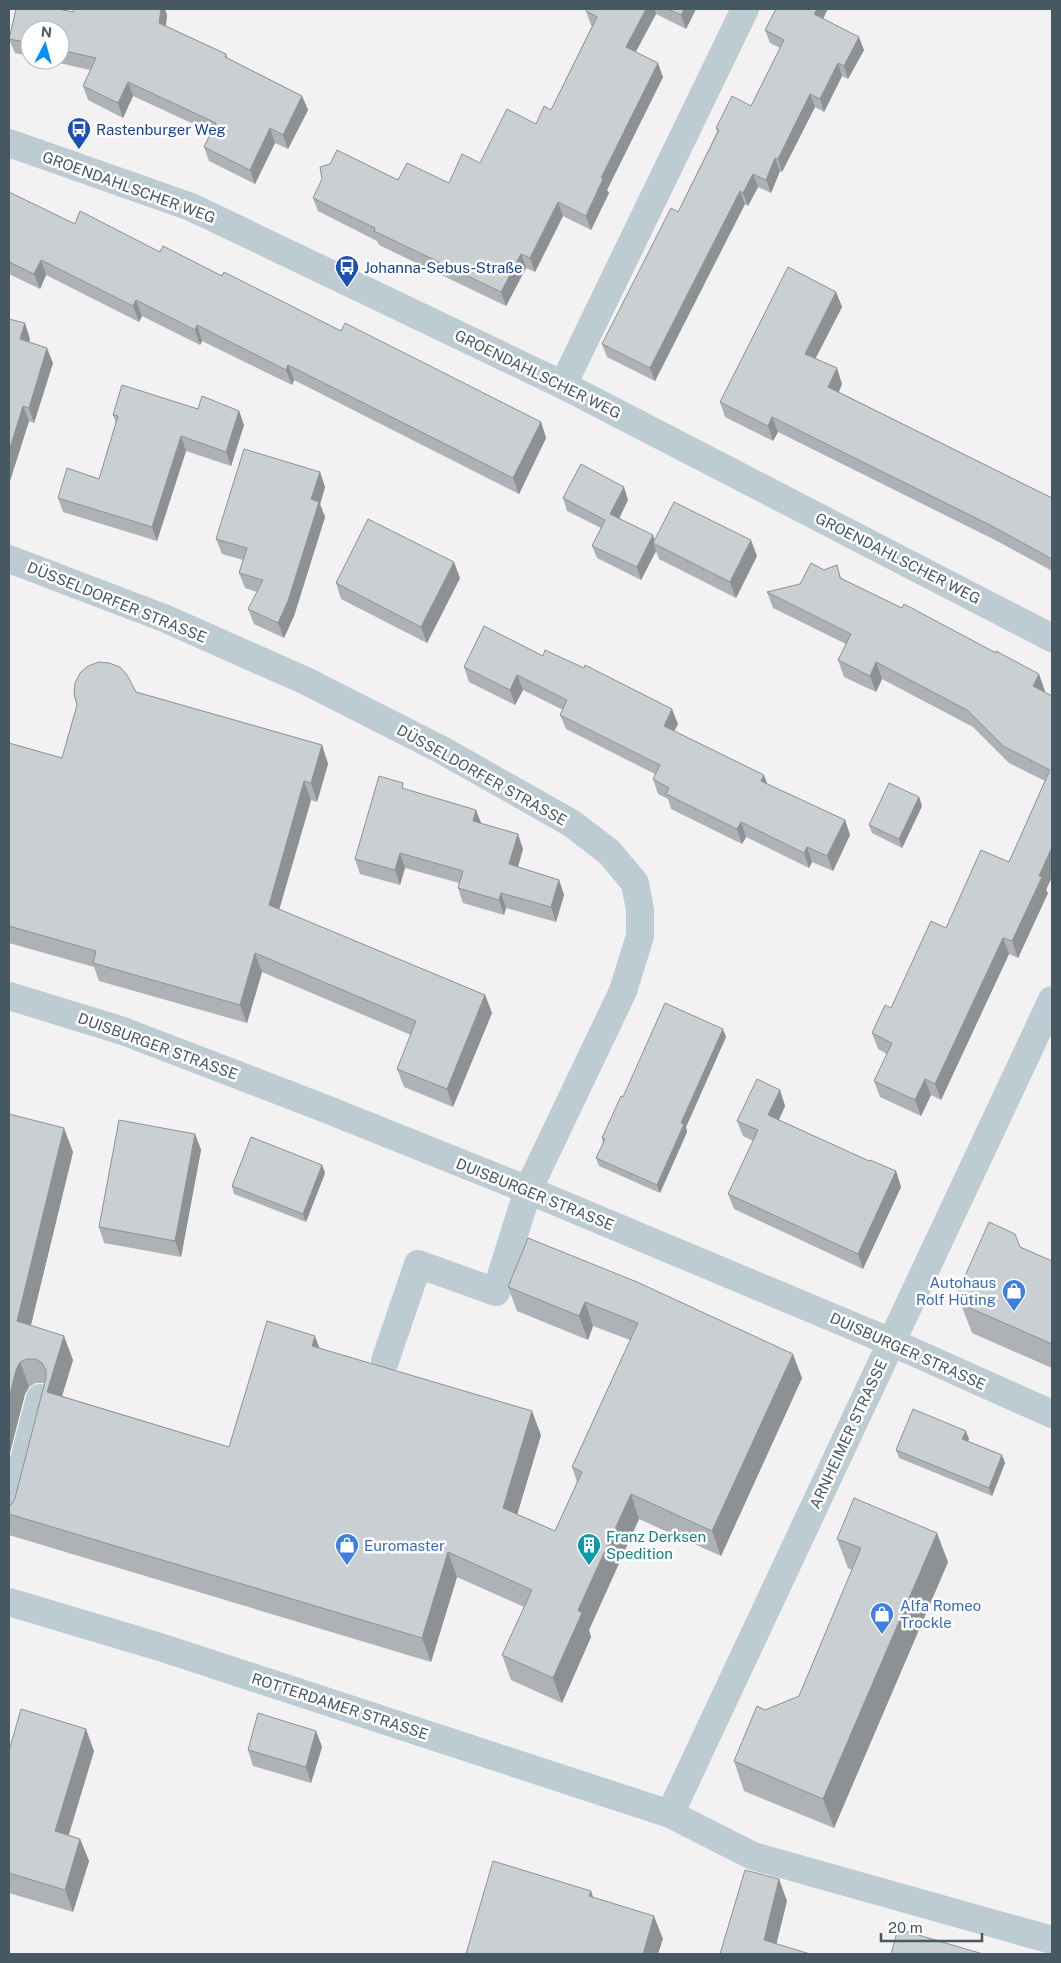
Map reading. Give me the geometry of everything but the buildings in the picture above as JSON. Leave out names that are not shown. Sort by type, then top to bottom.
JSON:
[{"type":"street","points":[[563,385],[745,9]]},
{"type":"street","name":"GROENDAHLSCHER WEG","points":[[9,143],[191,207],[563,385],[1052,638]]},
{"type":"street","name":"DÜSSELDORFER STRASSE","points":[[9,559],[164,618],[306,680],[442,750],[562,818],[609,852],[635,883],[640,910],[640,936],[623,991],[528,1190],[496,1292],[418,1264],[385,1361]]},
{"type":"street","name":"DUISBURGER STRASSE","points":[[9,996],[123,1031],[321,1107],[528,1190],[891,1342],[1052,1414]]},
{"type":"street","name":"ARNHEIMER STRASSE","points":[[670,1814],[1052,1000]]},
{"type":"street","points":[[9,1518],[40,1398]]},
{"type":"street","name":"ROTTERDAMER STRASSE","points":[[9,1602],[169,1650],[670,1814],[753,1856],[1052,1940]]},
{"type":"place","name":"Rastenburger Weg","points":[[79,150]]},
{"type":"place","name":"Johanna-Sebus-Straße","points":[[347,288]]},
{"type":"place","name":"Autohaus Rolf Hüting","points":[[1014,1312]]},
{"type":"place","name":"Euromaster","points":[[347,1566]]},
{"type":"place","name":"Franz Derksen Spedition","points":[[589,1566]]},
{"type":"place","name":"Alfa Romeo Trockle","points":[[882,1635]]}]
